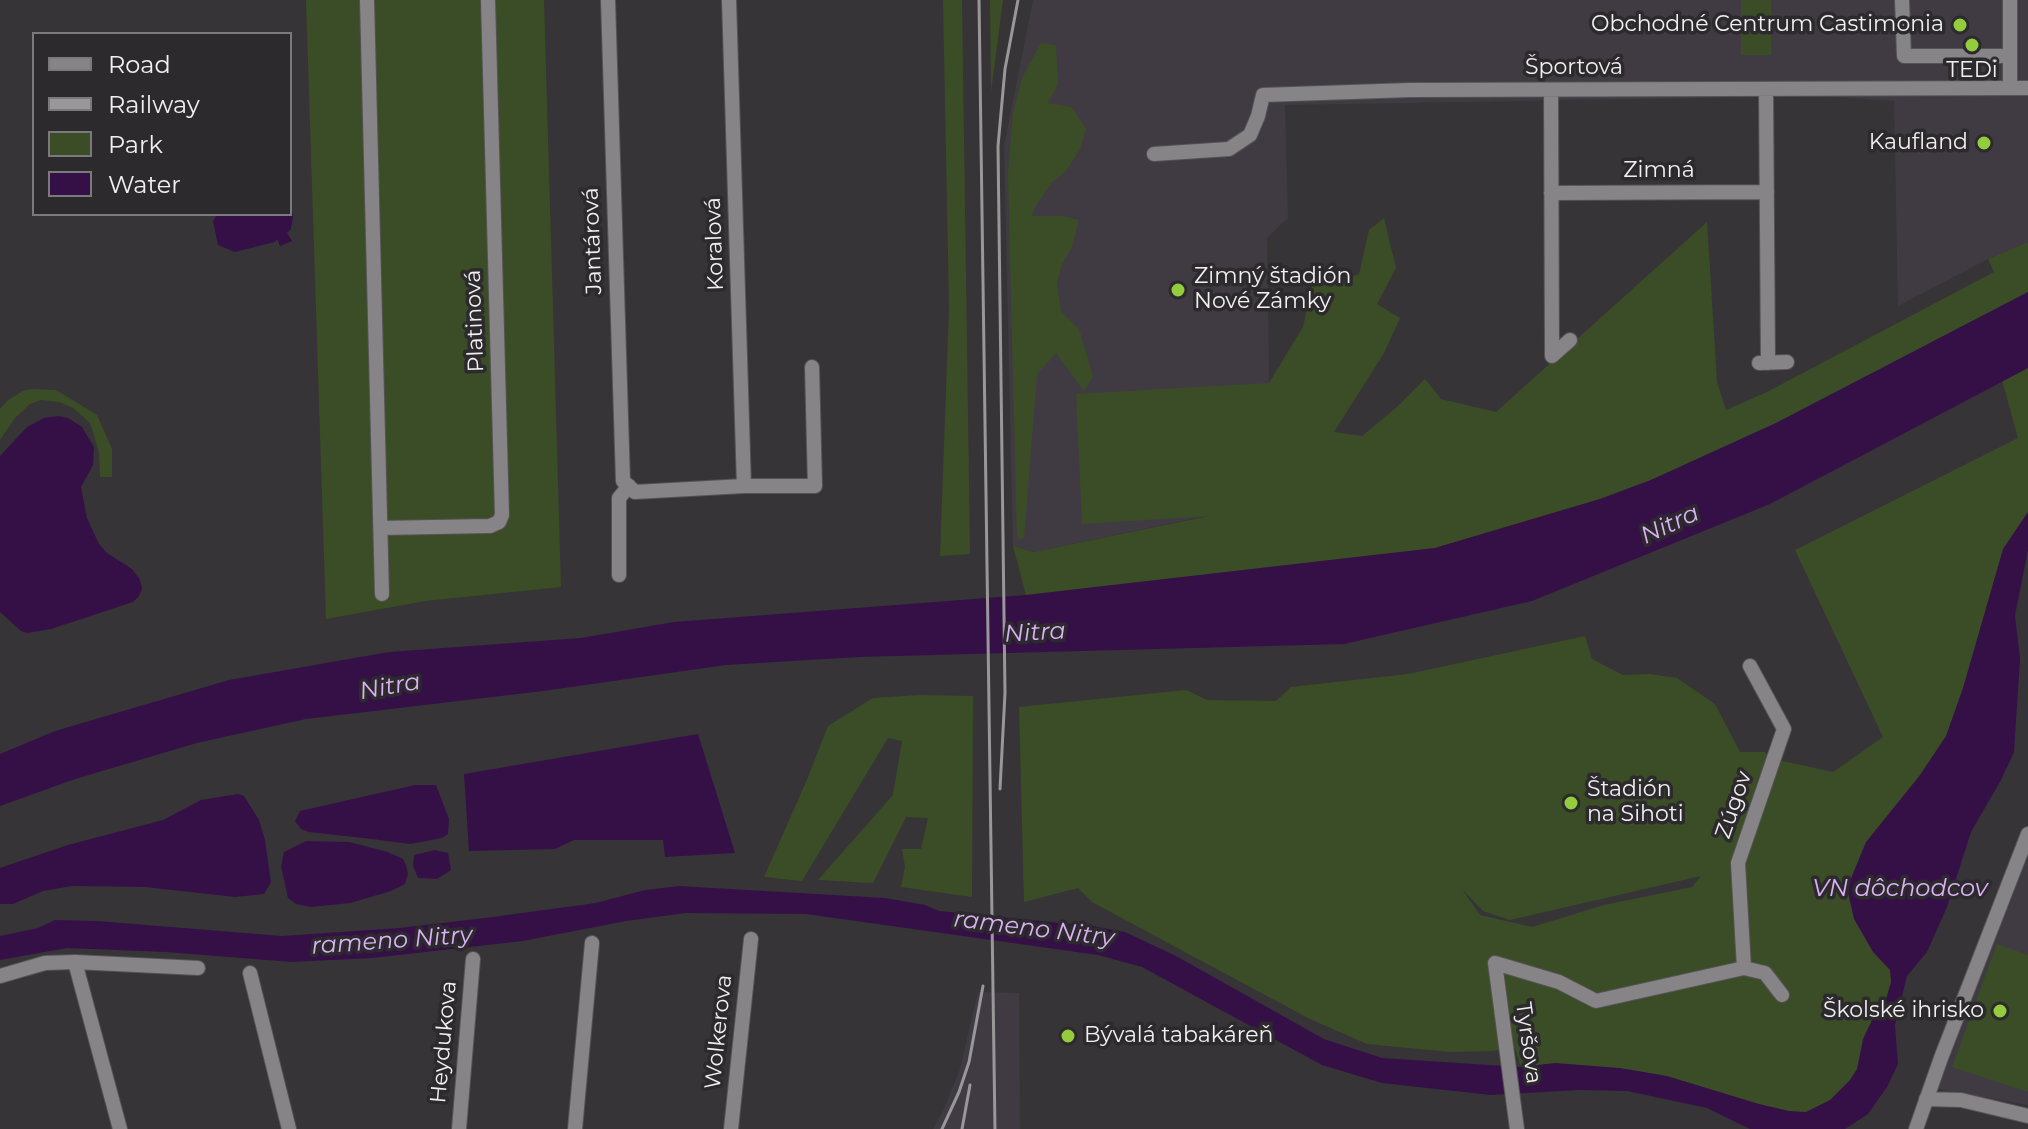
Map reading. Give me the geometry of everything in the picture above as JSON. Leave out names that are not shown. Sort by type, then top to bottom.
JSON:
[{"type":"street","points":[[367,0],[382,594]]},
{"type":"street","name":"Platinová","points":[[381,528],[490,526],[499,522],[502,515],[488,0]]},
{"type":"street","name":"Jantárová","points":[[608,0],[626,484],[619,498],[619,575]]},
{"type":"street","name":"Koralová","points":[[729,0],[744,486]]},
{"type":"street","points":[[1902,0],[1904,56],[2010,56]]},
{"type":"street","points":[[2010,0],[2010,88]]},
{"type":"street","name":"Športová","points":[[1154,154],[1229,149],[1250,135],[1263,95],[1410,90],[2028,88]]},
{"type":"street","points":[[1551,90],[1552,356],[1570,340]]},
{"type":"street","points":[[1766,90],[1763,363],[1787,362]]},
{"type":"street","name":"Zimná","points":[[1551,193],[1767,192]]},
{"type":"street","points":[[626,484],[635,492],[815,486],[812,367]]},
{"type":"street","name":"Zúgov","points":[[1744,968],[1738,863],[1784,729],[1750,666]]},
{"type":"street","points":[[1916,1129],[2028,834]]},
{"type":"street","name":"Wolkerova","points":[[731,1129],[751,939]]},
{"type":"street","points":[[575,1129],[592,943]]},
{"type":"street","name":"Heydukova","points":[[459,1129],[473,959]]},
{"type":"street","points":[[75,962],[120,1129]]},
{"type":"street","points":[[0,976],[45,963],[198,968]]},
{"type":"street","name":"Tyršova","points":[[1517,1129],[1495,963],[1559,982],[1596,1001],[1744,968]]},
{"type":"street","points":[[1744,968],[1765,973],[1782,995]]},
{"type":"street","points":[[250,973],[289,1129]]},
{"type":"street","points":[[1926,1099],[1961,1100],[2028,1116]]},
{"type":"shaded area","points":[[1033,0],[2028,0],[2028,242],[1988,259],[1898,306],[1894,101],[1823,96],[1285,105],[1288,218],[1267,238],[1271,510],[1201,517],[1034,552],[1013,546],[1004,146]]},
{"type":"shaded area","name":"Školské ihrisko","points":[[2028,856],[2028,1105],[1938,1089],[1996,939]]},
{"type":"shaded area","points":[[978,992],[1019,993],[1020,1129],[933,1129],[960,1069]]},
{"type":"green space","points":[[306,0],[544,0],[561,587],[425,601],[326,619]]},
{"type":"green space","points":[[943,0],[962,0],[970,554],[940,556],[949,308]]},
{"type":"green space","points":[[990,0],[1003,0],[991,92]]},
{"type":"green space","points":[[1741,0],[1771,0],[1771,55],[1741,55]]},
{"type":"green space","points":[[1041,43],[1056,45],[1058,84],[1048,103],[1072,107],[1086,129],[1080,149],[1066,171],[1051,183],[1032,216],[1062,216],[1079,220],[1057,283],[1061,312],[1079,329],[1093,376],[1084,391],[1056,353],[1037,374],[1024,538],[1017,539],[1008,175],[1013,113],[1022,78]]},
{"type":"green space","points":[[1384,218],[1396,268],[1377,304],[1400,318],[1384,353],[1334,432],[1362,436],[1425,379],[1441,399],[1496,412],[1707,222],[1717,382],[1726,410],[1767,392],[1994,272],[1988,259],[2028,242],[2028,292],[1776,423],[1651,480],[1600,499],[1435,548],[1026,595],[1013,546],[1034,552],[1209,516],[1082,524],[1076,394],[1269,383],[1303,327],[1313,282],[1327,269],[1333,284],[1359,274],[1369,230]]},
{"type":"green space","points":[[2028,368],[2028,526],[1878,1046],[1843,1101],[1814,1118],[1638,1083],[1526,1083],[1515,1048],[1451,1052],[1367,1044],[1310,1019],[1092,902],[1078,888],[1024,902],[1019,707],[1186,690],[1207,700],[1276,701],[1291,687],[1408,674],[1585,636],[1592,659],[1623,675],[1650,674],[1677,678],[1715,704],[1740,752],[1765,752],[1769,758],[1833,772],[1883,737],[1795,550],[2018,438],[2002,380]],"holes":[[[1701,876],[1692,887],[1604,905],[1532,927],[1480,915],[1462,889],[1483,911],[1510,920]]]},
{"type":"green space","points":[[32,389],[56,390],[97,415],[112,449],[112,477],[100,477],[99,452],[90,423],[73,408],[59,402],[41,400],[30,404],[15,418],[0,440],[0,409],[8,400]]},
{"type":"green space","points":[[973,696],[972,897],[901,887],[905,867],[902,849],[921,849],[928,818],[906,817],[873,883],[818,880],[893,795],[902,741],[888,738],[802,881],[764,877],[828,726],[873,698]]},
{"type":"green space","name":"Školské ihrisko","points":[[1997,944],[2028,955],[2028,1092],[1952,1067]]},
{"type":"water","points":[[292,212],[293,217],[291,229],[287,233],[292,241],[280,246],[277,239],[235,252],[218,245],[213,221],[216,216],[292,216]]},
{"type":"water","name":"Nitra","points":[[2028,292],[2028,368],[1770,504],[1532,601],[1344,644],[859,657],[726,665],[543,691],[306,719],[197,743],[75,779],[0,806],[0,754],[55,731],[229,680],[389,652],[581,638],[674,622],[1026,595],[1435,548],[1600,499],[1651,480],[1776,423]]},
{"type":"water","points":[[58,416],[82,427],[94,447],[93,465],[81,487],[87,518],[99,544],[132,569],[142,589],[133,602],[51,629],[27,633],[0,612],[0,456],[27,427],[44,418]]},
{"type":"water","name":"VN dôchodcov","points":[[2028,512],[2028,550],[2015,615],[2020,659],[2014,752],[1971,832],[1947,907],[1927,952],[1907,976],[1895,1025],[1898,1064],[1887,1087],[1868,1114],[1845,1129],[1750,1129],[1707,1108],[1627,1091],[1579,1090],[1491,1095],[1382,1083],[1322,1065],[1142,967],[1098,955],[806,914],[686,913],[523,941],[372,958],[292,962],[67,948],[0,960],[0,936],[38,928],[55,920],[282,936],[400,928],[485,918],[596,903],[645,890],[679,886],[885,898],[925,905],[939,911],[1125,932],[1176,956],[1324,1039],[1382,1058],[1520,1067],[1555,1063],[1620,1068],[1667,1076],[1759,1104],[1806,1112],[1830,1100],[1850,1080],[1857,1069],[1863,1039],[1872,1020],[1880,1020],[1891,982],[1890,970],[1873,952],[1854,919],[1847,888],[1866,842],[1920,775],[1946,736],[2003,549]]},
{"type":"water","points":[[698,734],[735,853],[665,857],[663,840],[574,840],[555,849],[469,851],[464,774]]},
{"type":"water","points":[[415,785],[436,785],[449,819],[448,834],[442,838],[410,844],[309,832],[301,829],[295,821],[300,811]]},
{"type":"water","points":[[238,794],[244,796],[259,820],[265,840],[271,882],[264,894],[235,897],[145,887],[72,886],[43,891],[13,904],[0,904],[0,868],[68,845],[163,820],[201,800]]},
{"type":"water","points":[[306,841],[349,842],[388,852],[403,859],[408,874],[405,884],[350,903],[311,907],[296,904],[288,898],[281,866],[284,852]]},
{"type":"water","points":[[435,850],[448,853],[451,870],[437,879],[418,878],[413,866],[414,855]]},
{"type":"railway","points":[[979,0],[995,1129]]},
{"type":"railway","points":[[1000,789],[1005,693],[998,146],[1005,69],[1018,0]]},
{"type":"railway","points":[[942,1129],[969,1062],[983,986]]},
{"type":"railway","points":[[962,1129],[970,1085]]},
{"type":"place","name":"Obchodné Centrum Castimonia","points":[[1960,25]]},
{"type":"place","name":"TEDi","points":[[1972,45]]},
{"type":"place","name":"Kaufland","points":[[1984,143]]},
{"type":"place","name":"Zimný štadión Nové Zámky","points":[[1178,290]]},
{"type":"place","name":"Štadión na Sihoti","points":[[1571,803]]},
{"type":"place","name":"Školské ihrisko","points":[[2000,1011]]},
{"type":"place","name":"Bývalá tabakáreň","points":[[1068,1036]]},
{"type":"water label","name":"rameno Nitry","points":[[1034,929]]},
{"type":"water label","name":"rameno Nitry","points":[[392,941]]}]
